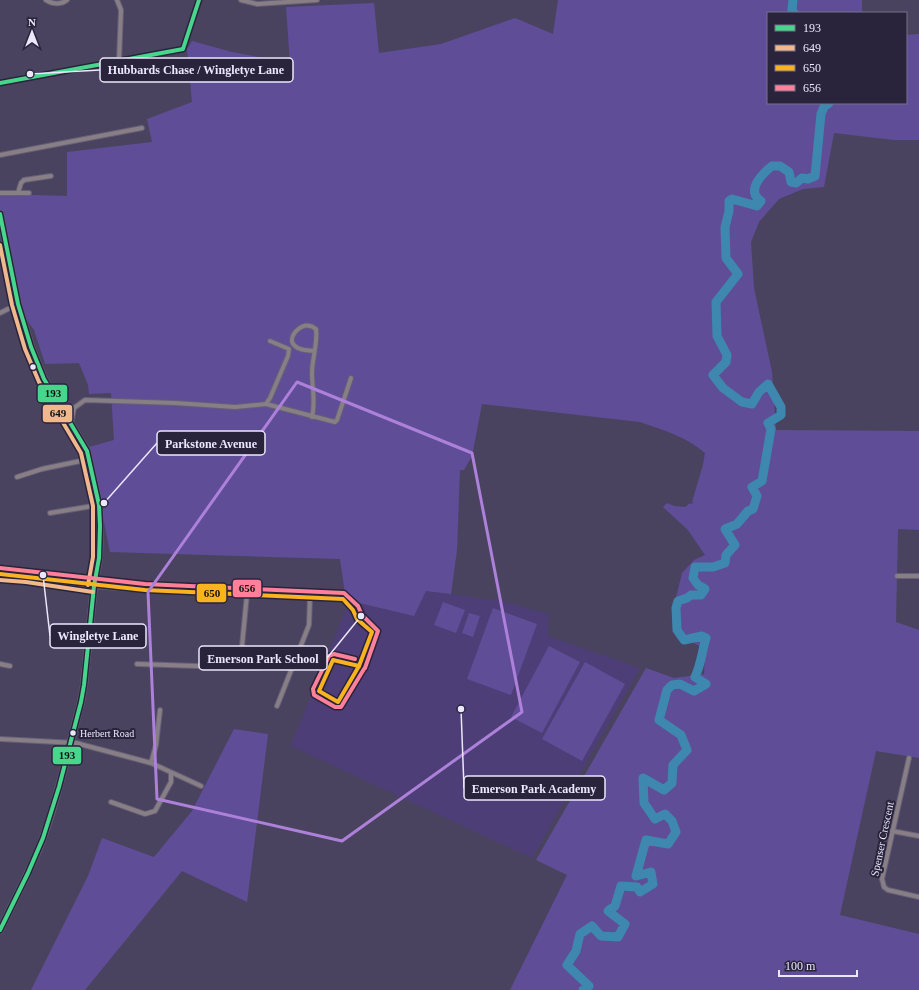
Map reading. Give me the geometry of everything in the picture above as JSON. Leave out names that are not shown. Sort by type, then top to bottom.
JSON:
[{"type":"street","points":[[46,0],[51,3],[63,3],[67,0]]},
{"type":"street","points":[[117,0],[121,10],[119,61]]},
{"type":"street","points":[[0,83],[183,49],[198,0]]},
{"type":"street","points":[[241,0],[257,4],[317,0]]},
{"type":"street","points":[[0,155],[142,128]]},
{"type":"street","points":[[18,192],[21,183],[24,180],[51,176]]},
{"type":"street","points":[[0,193],[29,193]]},
{"type":"street","points":[[0,214],[18,304],[31,347],[44,379],[90,458],[99,505],[100,526],[99,558],[94,586],[81,702],[43,838],[31,867],[0,930]]},
{"type":"street","points":[[0,260],[8,258]]},
{"type":"street","points":[[0,313],[18,304]]},
{"type":"street","points":[[312,417],[315,404],[312,373],[317,337],[316,329],[310,326],[301,327],[296,330],[293,337],[293,344],[296,347],[314,351]]},
{"type":"street","points":[[266,404],[288,356],[288,349],[270,341]]},
{"type":"street","points":[[71,423],[74,408],[85,400],[235,407],[266,404],[335,422],[351,378]]},
{"type":"street","points":[[60,405],[74,408]]},
{"type":"street","points":[[17,477],[48,467],[90,458]]},
{"type":"street","points":[[50,513],[99,505]]},
{"type":"street","points":[[0,574],[27,576],[94,586],[145,590],[343,599],[353,610],[357,619]]},
{"type":"street","points":[[897,576],[919,576]]},
{"type":"street","points":[[240,667],[247,594]]},
{"type":"street","points":[[277,706],[309,625],[310,597]]},
{"type":"street","points":[[0,664],[10,666]]},
{"type":"street","points":[[137,664],[256,668]]},
{"type":"street","points":[[151,763],[156,746],[160,710]]},
{"type":"street","points":[[0,739],[70,744],[76,743],[151,763],[201,786]]},
{"type":"street","name":"Spenser Crescent","points":[[909,758],[892,831],[882,883],[888,890],[919,897]]},
{"type":"street","points":[[111,802],[145,814],[155,811],[171,782],[171,772]]},
{"type":"street","points":[[892,831],[919,836]]},
{"type":"highlighted area","points":[[297,382],[472,453],[522,712],[342,841],[157,799],[148,592]]},
{"type":"shaded area","points":[[558,0],[862,0],[862,12],[767,12],[767,104],[907,104],[907,35],[919,34],[919,140],[894,140],[834,133],[824,187],[803,189],[779,199],[759,222],[751,242],[754,288],[772,372],[776,430],[919,431],[919,530],[898,529],[896,622],[919,630],[919,758],[876,751],[840,915],[919,934],[919,990],[510,990],[567,875],[536,860],[646,668],[674,678],[704,674],[705,649],[686,639],[676,624],[674,606],[682,573],[694,560],[705,555],[688,530],[663,507],[667,503],[674,506],[685,507],[694,503],[692,502],[705,453],[698,447],[674,434],[640,422],[482,404],[472,456],[464,470],[460,470],[457,550],[451,594],[426,591],[414,616],[359,603],[345,594],[340,559],[110,552],[89,447],[114,440],[111,393],[89,394],[88,385],[79,363],[45,364],[34,330],[20,310],[0,213],[0,194],[67,196],[67,152],[152,142],[147,119],[192,102],[187,49],[192,41],[232,52],[290,63],[286,7],[374,3],[379,53],[441,44],[515,18],[553,34]]},
{"type":"shaded area","points":[[426,590],[498,600],[549,614],[548,636],[640,668],[532,858],[291,746],[345,611],[359,603],[414,616]]},
{"type":"shaded area","points":[[443,602],[465,610],[456,633],[434,625]]},
{"type":"shaded area","points":[[493,608],[537,624],[511,695],[467,679]]},
{"type":"shaded area","points":[[469,613],[480,616],[473,637],[462,633]]},
{"type":"shaded area","points":[[549,646],[580,662],[542,733],[511,717]]},
{"type":"shaded area","points":[[585,662],[625,684],[582,761],[542,739]]},
{"type":"shaded area","points":[[234,729],[268,734],[247,902],[182,871],[85,990],[31,990],[88,876],[102,838],[154,857],[192,811]]},
{"type":"waterway","points":[[793,0],[792,10],[793,12]]},
{"type":"waterway","points":[[583,990],[589,986],[567,965],[576,951],[580,934],[592,926],[601,936],[618,937],[625,924],[608,911],[615,906],[621,886],[637,887],[640,892],[653,884],[651,872],[636,876],[646,840],[668,844],[676,832],[672,821],[665,814],[655,819],[644,803],[643,778],[664,790],[672,783],[673,765],[687,750],[681,735],[659,720],[667,690],[672,685],[680,684],[694,691],[706,684],[695,677],[706,638],[702,636],[684,640],[677,630],[676,608],[678,601],[691,595],[701,595],[705,589],[698,585],[693,578],[695,567],[713,567],[725,563],[726,555],[735,545],[725,529],[737,524],[748,511],[753,509],[757,496],[752,487],[762,481],[771,429],[768,423],[781,415],[781,407],[768,384],[759,392],[752,404],[742,402],[723,388],[713,375],[726,362],[727,355],[717,336],[716,302],[738,274],[726,258],[725,227],[729,211],[729,201],[732,199],[757,206],[761,201],[756,197],[755,188],[760,178],[772,166],[780,166],[789,172],[791,182],[796,183],[802,178],[808,179],[815,176],[821,114],[824,107],[828,104]]},
{"type":"transit line","name":"193","points":[[0,83],[183,49],[199,0]]},
{"type":"transit line","name":"193","points":[[0,214],[18,304],[31,347],[44,379],[87,451],[99,505],[100,526],[99,558],[94,586],[81,702],[59,787],[43,838],[28,873],[0,930]]},
{"type":"transit line","name":"649","points":[[0,245],[12,305],[25,349],[39,382],[81,453],[93,506],[93,557],[88,585]]},
{"type":"transit line","name":"656","points":[[0,568],[145,584],[344,593],[358,606],[362,615],[378,631],[365,668]]},
{"type":"transit line","name":"650","points":[[0,574],[145,590],[343,599],[353,610],[357,619],[372,632],[359,666]]},
{"type":"transit line","name":"649","points":[[0,580],[26,582],[93,592]]},
{"type":"transit line","name":"656","points":[[355,659],[334,654],[329,656],[313,689],[314,695],[335,707],[341,707],[364,669]]},
{"type":"transit line","name":"650","points":[[333,660],[359,666],[338,702],[319,691],[333,660]]},
{"type":"place","name":"Hubbards Chase / Wingletye Lane","points":[[30,74]]},
{"type":"place","name":"Parkstone Avenue","points":[[104,503]]},
{"type":"place","name":"Wingletye Lane","points":[[43,575]]},
{"type":"place","name":"Emerson Park School","points":[[361,616]]},
{"type":"place","name":"Emerson Park Academy","points":[[461,709]]},
{"type":"place","name":"Herbert Road","points":[[73,733]]}]
